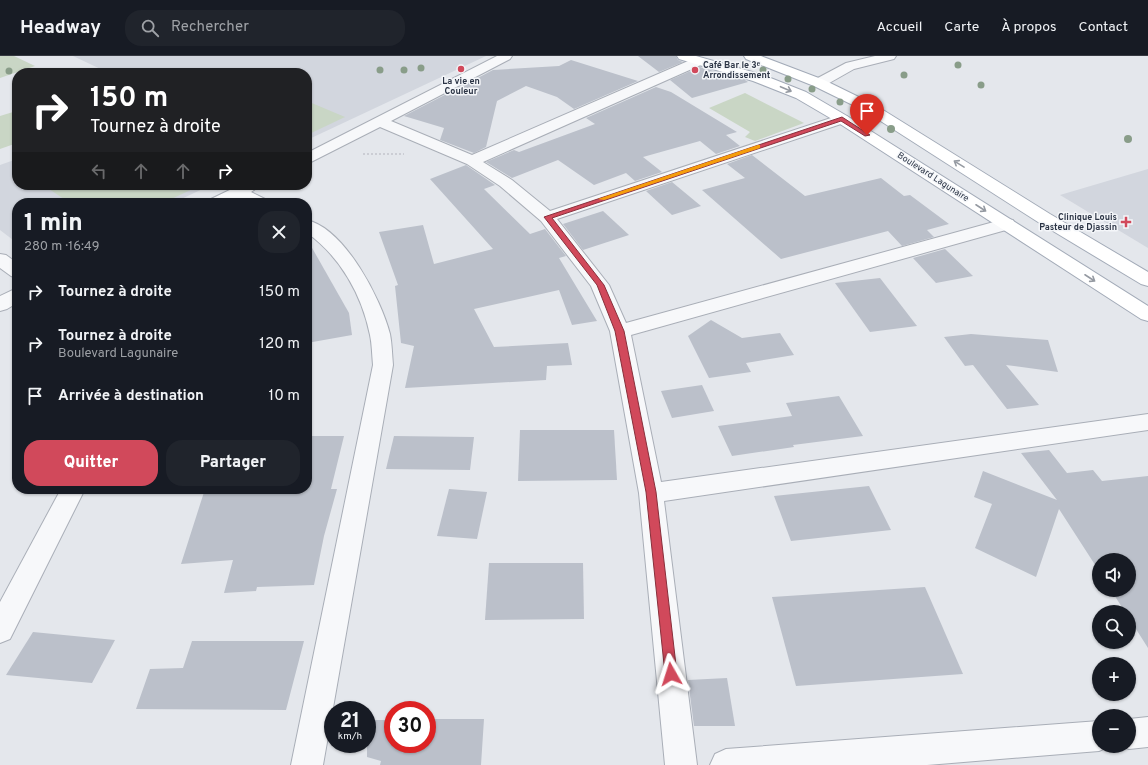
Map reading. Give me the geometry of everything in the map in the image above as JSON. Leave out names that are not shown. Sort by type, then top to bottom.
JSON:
[{"type":"main road","name":"Boulevard Lagunaire","points":[[683,56],[758,78],[800,96],[842,119],[1148,315]]},
{"type":"main road","points":[[750,56],[819,82],[870,108],[1044,218],[1148,280]]},
{"type":"street","points":[[312,156],[506,56]]},
{"type":"street","points":[[819,82],[850,66],[890,56]]},
{"type":"street","points":[[472,161],[699,61]]},
{"type":"street","points":[[548,217],[842,119]]},
{"type":"street","points":[[379,121],[472,161],[506,183],[548,217],[600,285],[620,331],[651,492],[681,765]]},
{"type":"street","points":[[226,198],[243,190]]},
{"type":"street","points":[[239,192],[252,198]]},
{"type":"street","points":[[620,331],[1007,224]]},
{"type":"street","points":[[307,765],[383,365],[380,335],[361,283],[323,234],[312,228]]},
{"type":"street","points":[[0,259],[12,268]]},
{"type":"street","points":[[0,305],[12,297]]},
{"type":"street","points":[[651,492],[1148,422]]},
{"type":"street","points":[[0,630],[70,494]]},
{"type":"street","points":[[1136,733],[1148,732]]},
{"type":"street","points":[[726,765],[1092,737]]},
{"type":"path","points":[[312,157],[404,154]]},
{"type":"shaded area","points":[[73,56],[486,56],[312,138],[312,68],[98,68]]},
{"type":"shaded area","points":[[12,161],[12,190],[200,190],[184,198],[12,198],[12,239],[0,230],[0,165]]},
{"type":"shaded area","name":"Clinique Louis Pasteur de Djassin","points":[[1148,169],[1148,248],[1060,195]]},
{"type":"green space","points":[[0,56],[14,56],[35,66],[29,68],[12,68],[12,74],[0,78]]},
{"type":"green space","points":[[745,93],[804,123],[755,141],[745,137],[750,132],[709,108]]},
{"type":"green space","points":[[312,103],[345,117],[312,133]]},
{"type":"green space","points":[[12,112],[12,145],[0,149],[0,116]]},
{"type":"green space","points":[[50,190],[190,190],[174,198],[62,198]]},
{"type":"building","points":[[638,56],[676,56],[678,60],[683,62],[659,72]]},
{"type":"building","points":[[571,60],[638,81],[574,109],[557,97],[526,86],[497,101],[486,147],[474,153],[440,140],[444,128],[404,116],[493,70],[559,66]]},
{"type":"building","points":[[700,67],[748,82],[692,98],[670,80]]},
{"type":"building","points":[[656,87],[671,92],[737,132],[726,135],[740,146],[716,154],[700,141],[643,157],[662,172],[635,181],[626,173],[594,185],[558,160],[512,178],[486,162],[514,150],[519,152],[595,124],[586,118]]},
{"type":"building","points":[[752,155],[805,196],[881,178],[904,196],[910,195],[949,224],[927,230],[934,237],[902,246],[888,231],[781,259],[702,190],[745,178],[727,164]]},
{"type":"building","points":[[466,165],[495,185],[484,189],[530,234],[545,229],[566,256],[559,258],[597,321],[572,325],[559,290],[474,309],[494,347],[568,343],[572,365],[547,366],[546,380],[405,388],[414,346],[401,343],[395,286],[398,285],[379,232],[423,225],[434,264],[493,249],[430,179]]},
{"type":"building","points":[[672,182],[701,206],[672,215],[646,191]]},
{"type":"building","points":[[603,211],[629,235],[583,250],[563,224]]},
{"type":"building","points":[[312,248],[349,313],[352,335],[312,342]]},
{"type":"building","points":[[945,249],[973,276],[936,283],[913,258]]},
{"type":"building","points":[[880,278],[917,326],[870,332],[835,283]]},
{"type":"building","points":[[711,320],[742,338],[780,333],[794,355],[746,363],[751,372],[709,378],[688,336]]},
{"type":"building","points":[[971,334],[1048,340],[1058,372],[1006,365],[1039,405],[1007,409],[973,365],[965,366],[944,337]]},
{"type":"building","points":[[702,385],[714,411],[672,418],[661,391]]},
{"type":"building","points":[[839,396],[863,436],[793,445],[794,447],[732,456],[718,426],[792,416],[786,403]]},
{"type":"building","points":[[520,430],[614,430],[617,480],[518,481]]},
{"type":"building","points":[[312,436],[344,436],[331,489],[337,489],[324,536],[314,585],[257,587],[256,591],[224,593],[233,560],[181,564],[203,494],[312,494]]},
{"type":"building","points":[[394,436],[474,437],[470,470],[386,469]]},
{"type":"building","points":[[1049,450],[1067,473],[1093,470],[1102,481],[1148,476],[1148,648],[1136,629],[1136,605],[1121,605],[1115,597],[1136,597],[1136,553],[1092,553],[1092,560],[1059,509],[1036,577],[975,548],[992,504],[974,497],[983,471],[1057,500],[1021,453]]},
{"type":"building","points":[[869,486],[891,530],[791,541],[774,496]]},
{"type":"building","points":[[449,489],[487,492],[477,539],[437,536]]},
{"type":"building","points":[[489,563],[583,563],[584,619],[485,620]]},
{"type":"building","points":[[925,587],[963,674],[796,686],[772,597]]},
{"type":"building","points":[[33,632],[115,640],[92,683],[6,675]]},
{"type":"building","points":[[192,641],[304,641],[286,710],[136,709],[150,669],[183,668]]},
{"type":"building","points":[[727,678],[735,726],[694,726],[688,680]]},
{"type":"building","points":[[436,719],[484,719],[481,765],[380,765],[381,761],[367,757],[367,753],[376,753],[376,720],[384,720],[384,753],[436,753]]},
{"type":"slow traffic","points":[[601,199],[758,147]]},
{"type":"place","name":"La vie en Couleur","points":[[461,69]]},
{"type":"place","name":"Café Bar le 3ᵉ Arrondissement","points":[[695,70]]},
{"type":"place","name":"Clinique Louis Pasteur de Djassin","points":[[1126,222]]},
{"type":"route","points":[[671,674],[651,492],[620,331],[600,285],[548,217],[842,119],[867,135]]}]
